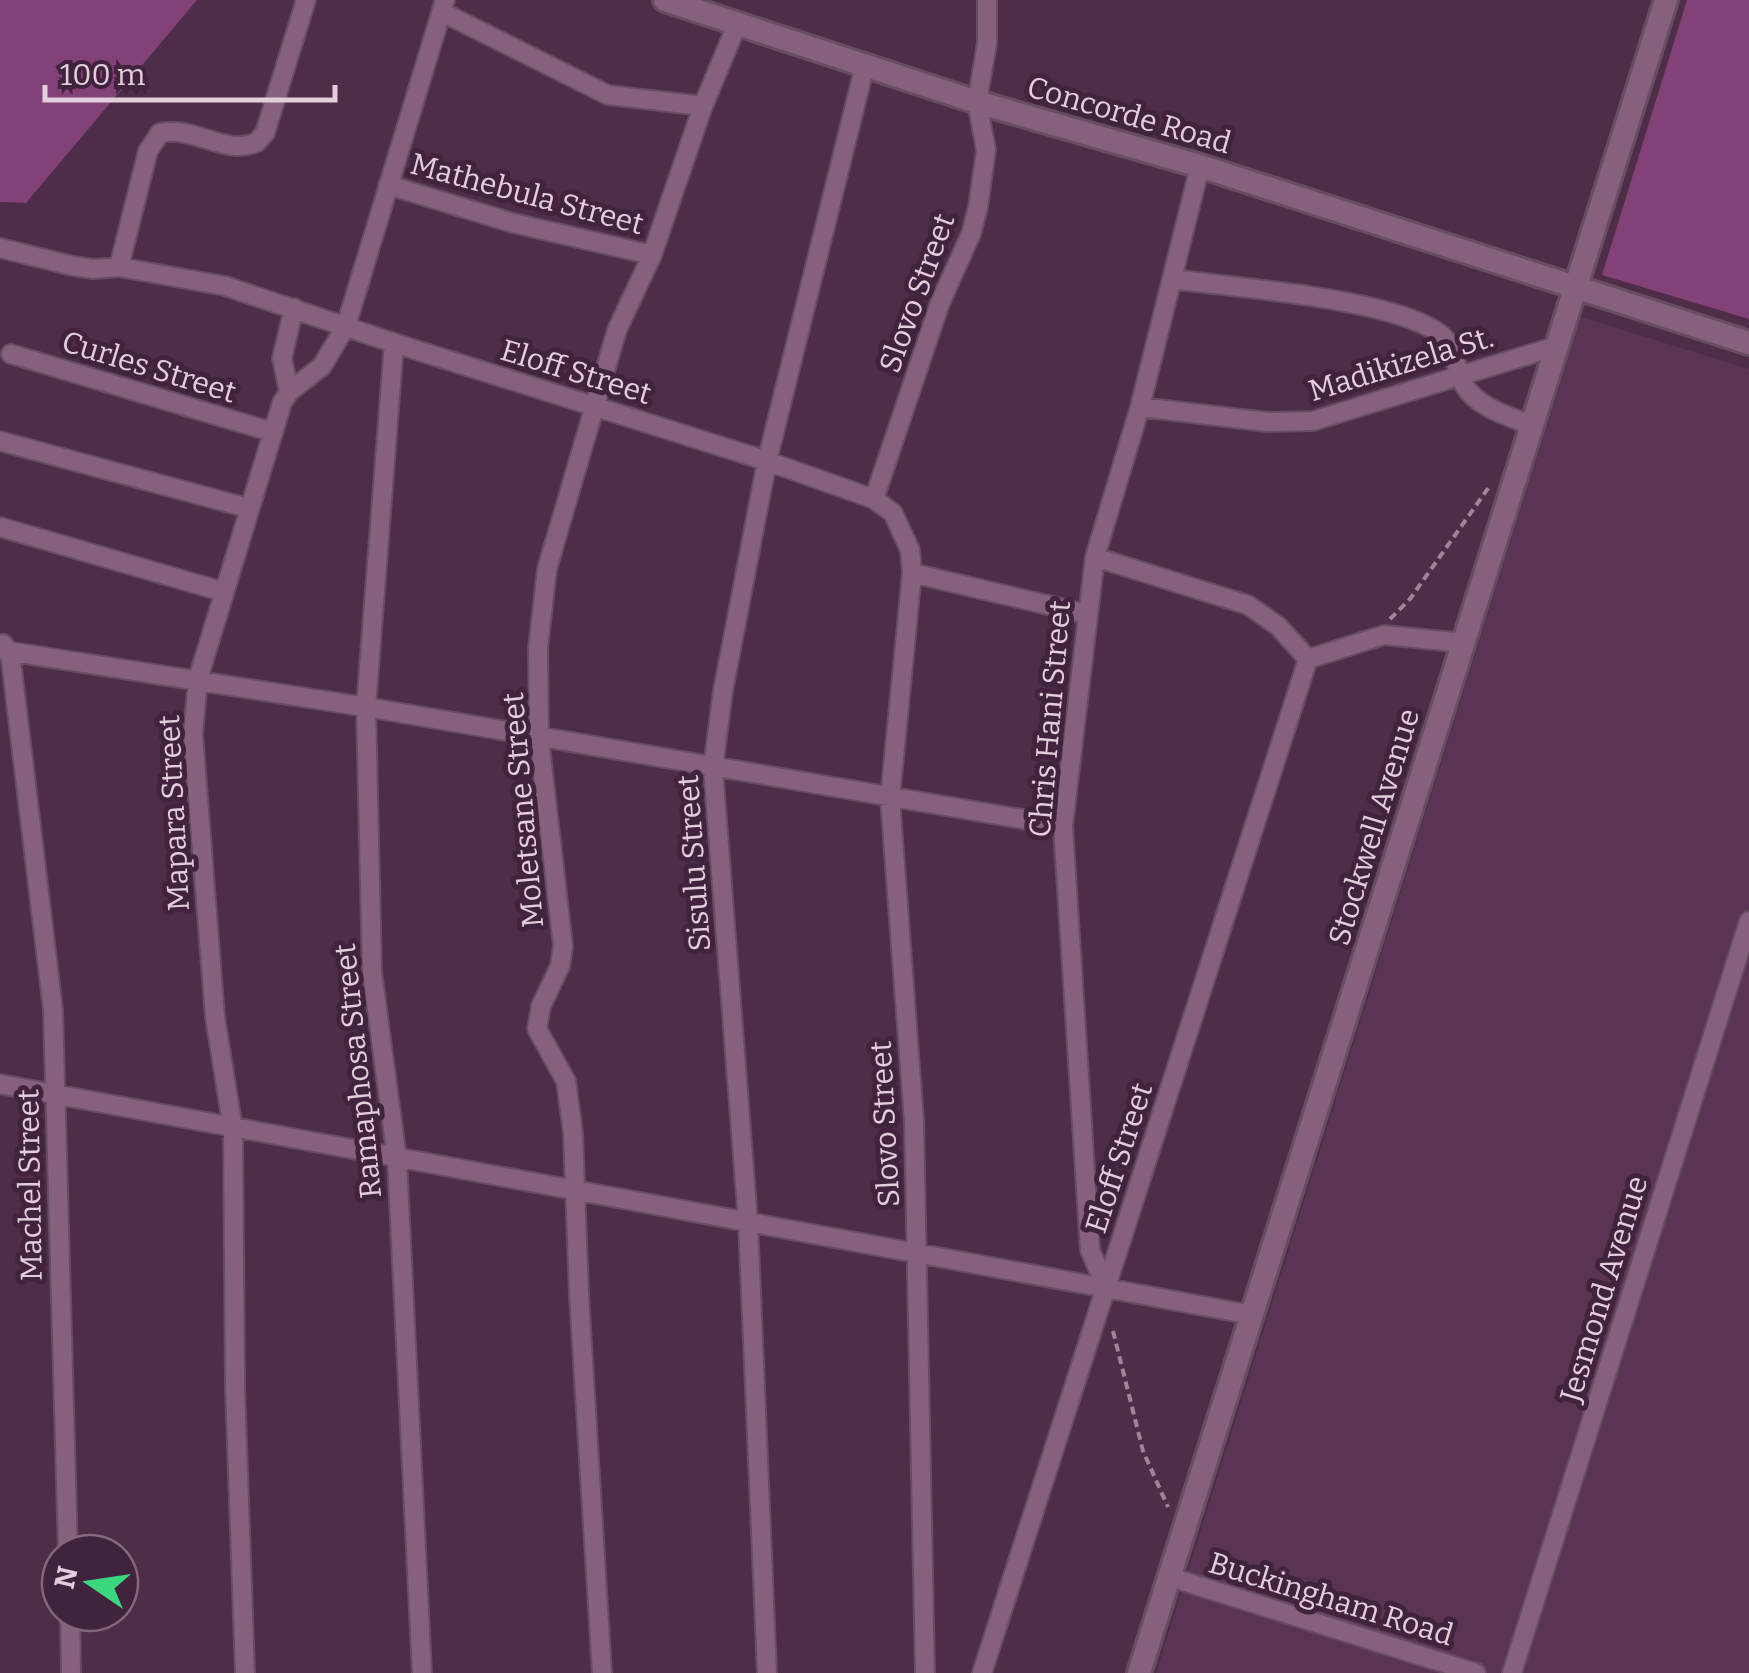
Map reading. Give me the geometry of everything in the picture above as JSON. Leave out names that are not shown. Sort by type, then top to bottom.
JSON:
[{"type":"street","points":[[120,267],[154,139],[160,132],[177,130],[238,146],[257,142],[264,133],[306,0]]},
{"type":"street","name":"Concorde Road","points":[[666,0],[977,102],[1200,166],[1749,342]]},
{"type":"street","name":"Slovo Street","points":[[874,499],[940,303],[972,234],[986,150],[977,102],[986,42],[987,0]]},
{"type":"street","name":"Stockwell Avenue","points":[[1139,1673],[1666,0]]},
{"type":"street","points":[[443,6],[608,95],[703,106]]},
{"type":"street","name":"Mapara Street","points":[[245,1673],[234,1388],[233,1129],[207,936],[193,734],[198,679],[248,508],[288,392],[322,366],[346,326],[443,6]]},
{"type":"street","name":"Moletsane Street","points":[[602,1673],[573,1133],[566,1082],[538,1029],[540,1006],[560,966],[563,946],[539,738],[538,648],[547,568],[617,330],[652,255],[703,106],[738,22]]},
{"type":"street","name":"Sisulu Street","points":[[767,1673],[748,1222],[713,768],[723,690],[767,461],[865,65]]},
{"type":"street","name":"Chris Hani Street","points":[[1106,1287],[1090,1250],[1062,826],[1095,556],[1140,407],[1200,166]]},
{"type":"street","name":"Mathebula Street","points":[[388,186],[513,223],[652,255]]},
{"type":"street","name":"Eloff Street","points":[[0,248],[83,268],[120,267],[211,282],[874,499]]},
{"type":"street","points":[[1172,279],[1348,303],[1408,318],[1446,340],[1465,387],[1483,404],[1532,426]]},
{"type":"street","points":[[288,392],[282,358],[294,308]]},
{"type":"street","name":"Ramaphosa Street","points":[[394,344],[366,707],[372,972],[398,1159],[422,1673]]},
{"type":"street","name":"Madikizela St.","points":[[1140,407],[1268,422],[1303,422],[1350,412],[1557,346]]},
{"type":"street","name":"Curles Street","points":[[10,354],[272,432]]},
{"type":"street","points":[[0,440],[248,508]]},
{"type":"street","points":[[874,499],[893,513],[903,530],[912,574],[1086,614]]},
{"type":"street","points":[[0,527],[224,592]]},
{"type":"street","points":[[1095,556],[1248,604],[1278,626],[1308,659],[1372,637],[1464,643]]},
{"type":"street","name":"Slovo Street","points":[[912,574],[890,798],[914,1121],[925,1673]]},
{"type":"street","points":[[3,648],[1062,826]]},
{"type":"street","name":"Machel Street","points":[[3,648],[53,1010],[67,1533]]},
{"type":"street","name":"Eloff Street","points":[[982,1673],[1308,659]]},
{"type":"street","name":"Jesmond Avenue","points":[[1512,1673],[1749,921]]},
{"type":"street","points":[[0,1084],[1252,1315]]},
{"type":"street","name":"Buckingham Road","points":[[1170,1577],[1476,1673]]},
{"type":"street","points":[[70,1633],[71,1673]]},
{"type":"path","points":[[1372,637],[1410,599],[1493,482]]},
{"type":"path","points":[[1112,1322],[1117,1358],[1143,1451],[1182,1540]]},
{"type":"shaded area","points":[[0,0],[197,0],[26,203],[0,202]]},
{"type":"shaded area","points":[[1687,0],[1749,0],[1749,319],[1602,275]]},
{"type":"shaded area","points":[[1581,317],[1749,369],[1749,1673],[1156,1673]]}]
